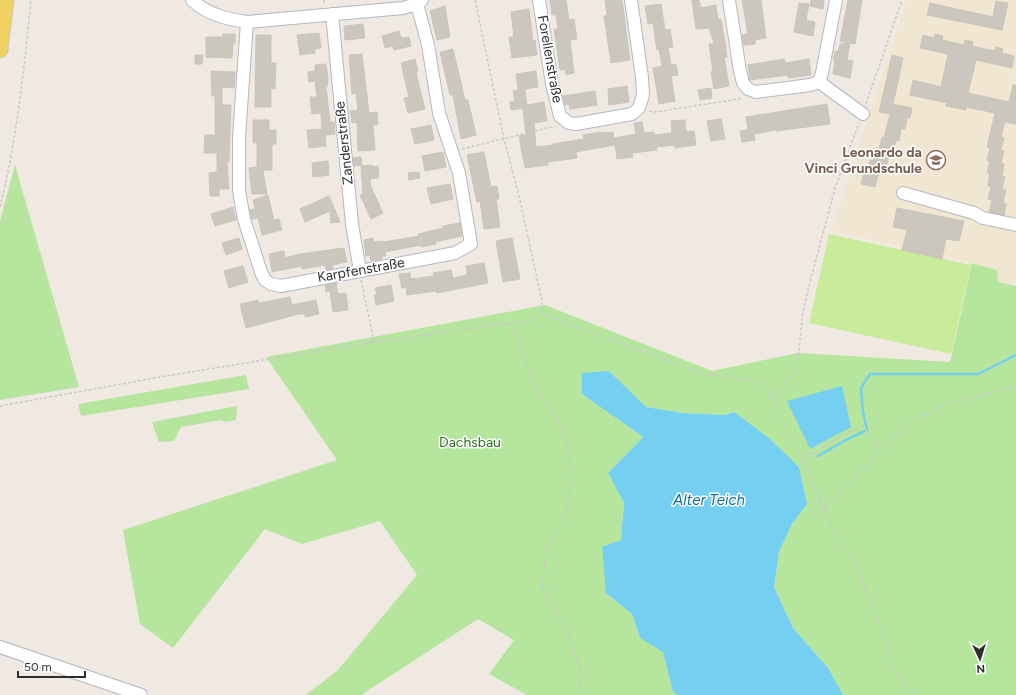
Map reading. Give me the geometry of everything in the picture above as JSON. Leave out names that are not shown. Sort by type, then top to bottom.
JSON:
[{"type":"main road","points":[[0,50],[6,3]]},
{"type":"street","points":[[192,0],[210,13],[228,19],[247,22],[403,8],[419,2]]},
{"type":"street","name":"Forellenstraße","points":[[539,0],[552,84],[560,116],[569,123]]},
{"type":"street","points":[[569,123],[576,124],[632,114],[639,108],[643,95],[631,0]]},
{"type":"street","points":[[729,0],[743,83],[748,89],[756,92],[810,85],[818,82],[822,74],[836,0]]},
{"type":"street","name":"Karpfenstraße","points":[[247,22],[239,137],[239,191],[244,219],[261,272],[265,280],[271,284],[281,286],[455,253],[471,244],[459,173],[439,113],[428,45],[419,2]]},
{"type":"street","name":"Zanderstraße","points":[[332,14],[352,224],[360,271]]},
{"type":"street","points":[[818,82],[863,114]]},
{"type":"street","points":[[903,194],[974,213],[983,218],[1016,225]]},
{"type":"street","points":[[0,647],[141,695]]},
{"type":"path","points":[[0,206],[12,154],[24,68],[31,0]]},
{"type":"path","points":[[475,0],[504,139],[520,200],[542,301],[542,314]]},
{"type":"path","points":[[773,398],[797,370],[803,311],[835,188],[863,114],[902,0]]},
{"type":"path","points":[[639,108],[655,112],[739,99],[748,89]]},
{"type":"path","points":[[452,151],[569,123]]},
{"type":"path","points":[[360,271],[374,342]]},
{"type":"path","points":[[542,314],[704,374],[764,382],[773,398],[842,549],[853,560],[870,597],[886,646],[888,663],[914,695]]},
{"type":"path","points":[[0,406],[160,377],[374,342],[532,320],[542,314]]},
{"type":"path","points":[[511,323],[533,382],[558,421],[567,443],[572,478],[568,505],[566,512],[546,551],[542,587],[567,631],[581,671],[580,686],[583,695]]},
{"type":"path","points":[[823,509],[880,450],[914,420],[947,404],[1016,386]]},
{"type":"path","points":[[803,464],[815,452],[863,426],[880,450]]},
{"type":"path","points":[[799,455],[815,452]]},
{"type":"shaded area","name":"Leonardo da Vinci Grundschule","points":[[907,0],[1016,0],[1016,69],[1012,89],[1016,90],[1016,286],[998,282],[997,269],[832,231]]},
{"type":"green space","points":[[15,165],[79,387],[0,400],[0,221]]},
{"type":"green space","points":[[829,234],[971,265],[951,354],[809,323]]},
{"type":"green space","name":"Dachsbau","points":[[972,263],[997,270],[998,282],[1016,286],[1016,695],[843,695],[828,668],[793,628],[774,587],[779,552],[792,524],[807,504],[799,467],[769,438],[734,412],[725,415],[683,413],[645,407],[609,371],[582,394],[643,437],[608,473],[624,503],[621,540],[606,593],[632,614],[640,638],[663,651],[673,692],[678,695],[527,695],[489,674],[514,640],[478,619],[361,695],[306,695],[337,671],[417,575],[380,521],[302,544],[265,529],[173,648],[140,624],[123,530],[337,460],[266,357],[545,305],[712,371],[798,353],[950,362]]},
{"type":"green space","points":[[246,375],[249,389],[81,416],[78,404]]},
{"type":"green space","points":[[237,406],[236,420],[226,422],[221,420],[181,427],[174,441],[159,442],[152,422]]},
{"type":"water","name":"Alter Teich","points":[[609,371],[646,407],[683,413],[725,415],[734,412],[769,438],[799,467],[807,504],[792,524],[779,552],[774,587],[793,628],[828,668],[843,695],[678,695],[673,692],[663,652],[640,638],[632,614],[606,593],[602,547],[621,540],[624,503],[608,473],[643,437],[582,394],[582,373]]},
{"type":"water","points":[[842,386],[851,427],[810,449],[787,401]]},
{"type":"building","points":[[550,0],[566,0],[569,20],[574,19],[577,39],[570,40],[574,73],[566,75],[565,69],[560,70],[554,29],[558,29],[556,15],[552,15]]},
{"type":"building","points":[[605,0],[622,0],[630,60],[611,63],[604,16],[607,15]]},
{"type":"building","points":[[692,0],[699,0],[701,8],[716,5],[718,20],[721,19],[725,42],[727,57],[724,57],[729,86],[714,89],[709,44],[714,44],[709,28],[696,29]]},
{"type":"building","points":[[742,0],[761,0],[766,38],[755,40],[755,44],[744,45],[742,35],[748,34]]},
{"type":"building","points":[[811,0],[824,0],[823,9],[810,6]]},
{"type":"building","points":[[848,0],[862,0],[855,44],[850,43],[847,60],[853,61],[850,78],[833,74],[835,60],[833,60],[835,51],[838,52],[840,44],[848,43],[840,41]]},
{"type":"building","points":[[996,1],[1008,3],[1002,30],[927,15],[930,3],[993,17]]},
{"type":"building","points":[[799,3],[809,4],[806,20],[815,22],[813,36],[794,32]]},
{"type":"building","points":[[661,4],[665,30],[670,29],[673,47],[668,48],[671,65],[676,64],[678,75],[671,76],[675,101],[659,104],[653,68],[662,66],[659,49],[657,50],[653,23],[648,24],[645,6]]},
{"type":"building","points":[[445,6],[450,37],[437,40],[430,11]]},
{"type":"building","points":[[529,9],[533,41],[535,40],[537,55],[512,58],[509,37],[514,37],[511,12]]},
{"type":"building","points":[[363,24],[365,38],[345,40],[344,26]]},
{"type":"building","points":[[399,31],[401,38],[409,37],[411,46],[394,50],[393,46],[385,48],[382,36]]},
{"type":"building","points":[[319,33],[321,48],[315,49],[315,53],[300,55],[297,35]]},
{"type":"building","points":[[223,34],[235,34],[232,58],[206,57],[206,37],[223,37]]},
{"type":"building","points":[[935,34],[943,36],[942,40],[964,45],[965,40],[973,42],[972,46],[995,51],[996,47],[1003,49],[1002,53],[1014,56],[1012,68],[976,60],[968,93],[1009,102],[1013,85],[1016,85],[1016,124],[1005,122],[1001,137],[1004,138],[1001,150],[1004,151],[1001,163],[1004,164],[1002,176],[1005,177],[1002,189],[1006,190],[1003,203],[1006,204],[1004,215],[989,212],[992,200],[988,199],[991,187],[988,186],[990,174],[987,173],[990,161],[987,160],[990,148],[987,147],[995,113],[966,107],[966,110],[946,106],[947,103],[910,95],[913,80],[941,87],[948,54],[920,48],[923,35],[934,38]]},
{"type":"building","points":[[256,35],[271,35],[271,63],[276,63],[275,89],[271,88],[271,107],[255,107]]},
{"type":"building","points":[[453,49],[465,100],[468,100],[476,135],[461,139],[453,95],[450,95],[440,52]]},
{"type":"building","points":[[362,54],[369,113],[377,112],[378,124],[373,125],[375,150],[358,151],[357,122],[352,123],[350,111],[358,110],[356,93],[352,94],[349,55]]},
{"type":"building","points":[[195,55],[203,55],[202,64],[195,64]]},
{"type":"building","points":[[892,55],[903,58],[893,104],[912,108],[910,118],[907,118],[905,129],[901,129],[899,141],[896,140],[893,153],[890,152],[887,164],[883,164],[875,187],[861,184],[864,172],[867,173],[870,160],[873,161],[876,148],[879,149],[882,137],[884,138],[890,114],[879,112]]},
{"type":"building","points":[[415,59],[418,71],[416,71],[418,81],[425,109],[408,113],[404,98],[409,97],[401,63]]},
{"type":"building","points":[[784,59],[785,63],[809,59],[811,75],[788,78],[788,75],[750,80],[748,65]]},
{"type":"building","points":[[326,64],[328,79],[326,87],[330,122],[334,122],[335,134],[325,135],[326,146],[309,148],[307,130],[322,129],[321,113],[312,114],[310,97],[317,97],[315,81],[309,82],[308,72],[315,71],[315,65]]},
{"type":"building","points":[[211,71],[235,72],[234,88],[222,87],[222,105],[231,105],[229,162],[227,162],[229,189],[219,189],[219,196],[210,196],[209,173],[217,172],[217,153],[204,153],[205,135],[215,135],[215,96],[212,96]]},
{"type":"building","points":[[536,71],[538,87],[518,90],[516,74]]},
{"type":"building","points":[[627,86],[629,102],[609,105],[608,89]]},
{"type":"building","points":[[711,88],[712,98],[700,100],[698,90]]},
{"type":"building","points":[[525,89],[527,105],[544,102],[547,121],[534,123],[536,147],[584,139],[583,135],[601,132],[613,132],[614,138],[636,134],[634,123],[642,122],[644,133],[654,132],[654,135],[672,133],[671,121],[685,120],[686,132],[694,131],[696,145],[675,148],[675,145],[656,147],[657,150],[632,153],[633,157],[617,159],[615,145],[576,152],[577,158],[548,162],[548,165],[525,168],[519,136],[526,135],[523,108],[511,110],[510,102],[515,101],[513,91]]},
{"type":"building","points":[[595,91],[597,105],[570,109],[569,104],[565,105],[563,96]]},
{"type":"building","points":[[827,104],[830,124],[754,134],[755,140],[742,142],[740,131],[748,130],[746,117]]},
{"type":"building","points":[[721,119],[725,139],[711,141],[707,121]]},
{"type":"building","points":[[253,120],[269,120],[269,130],[276,130],[276,144],[272,144],[272,170],[263,170],[267,194],[252,194],[249,168],[257,167],[257,143],[253,143]]},
{"type":"building","points":[[431,125],[434,140],[415,144],[411,129]]},
{"type":"building","points":[[443,152],[446,167],[425,171],[422,156]]},
{"type":"building","points":[[484,152],[491,187],[497,186],[499,199],[496,199],[500,227],[484,229],[480,201],[477,202],[467,155]]},
{"type":"building","points":[[361,157],[362,165],[354,166],[353,158]]},
{"type":"building","points":[[328,161],[329,175],[313,177],[312,163]]},
{"type":"building","points":[[372,165],[373,167],[378,166],[379,178],[370,179],[371,187],[383,213],[371,219],[360,195],[363,194],[361,166]]},
{"type":"building","points":[[419,172],[420,178],[409,180],[408,173]]},
{"type":"building","points":[[450,184],[453,199],[431,204],[427,188]]},
{"type":"building","points":[[268,195],[274,220],[279,219],[282,230],[262,235],[258,218],[252,219],[250,210],[255,209],[253,200]]},
{"type":"building","points":[[329,196],[340,222],[331,223],[330,211],[305,222],[300,209]]},
{"type":"building","points":[[233,207],[236,220],[215,226],[211,214]]},
{"type":"building","points":[[897,208],[964,221],[959,241],[946,239],[942,259],[902,250],[907,230],[893,227]]},
{"type":"building","points":[[460,223],[462,236],[435,242],[436,244],[421,247],[421,245],[385,252],[386,256],[382,256],[382,259],[371,261],[370,255],[366,256],[364,240],[373,238],[374,242],[384,242],[419,236],[418,234],[443,228],[443,226]]},
{"type":"building","points":[[239,238],[242,249],[226,255],[222,243]]},
{"type":"building","points":[[512,238],[520,279],[503,282],[496,241]]},
{"type":"building","points":[[344,248],[347,262],[332,265],[333,268],[326,270],[325,265],[302,269],[302,266],[272,272],[269,254],[284,251],[285,258],[300,254]]},
{"type":"building","points":[[484,263],[488,283],[437,293],[436,291],[407,295],[406,287],[402,288],[399,274],[410,273],[411,279],[434,276],[433,273],[451,270],[453,278],[467,275],[466,266]]},
{"type":"building","points":[[243,266],[248,282],[229,288],[224,271]]},
{"type":"building","points":[[336,283],[338,294],[346,293],[348,310],[333,312],[330,291],[326,292],[325,285]]},
{"type":"building","points":[[391,285],[394,301],[376,305],[374,295],[377,295],[375,288]]},
{"type":"building","points":[[290,297],[292,305],[316,300],[319,314],[305,317],[305,314],[299,314],[246,328],[240,304],[258,300],[259,303]]},
{"type":"waterway","points":[[818,456],[867,430],[863,412],[861,388],[870,374],[978,374],[1016,355]]},
{"type":"place","name":"Leonardo da Vinci Grundschule","points":[[936,160]]}]
